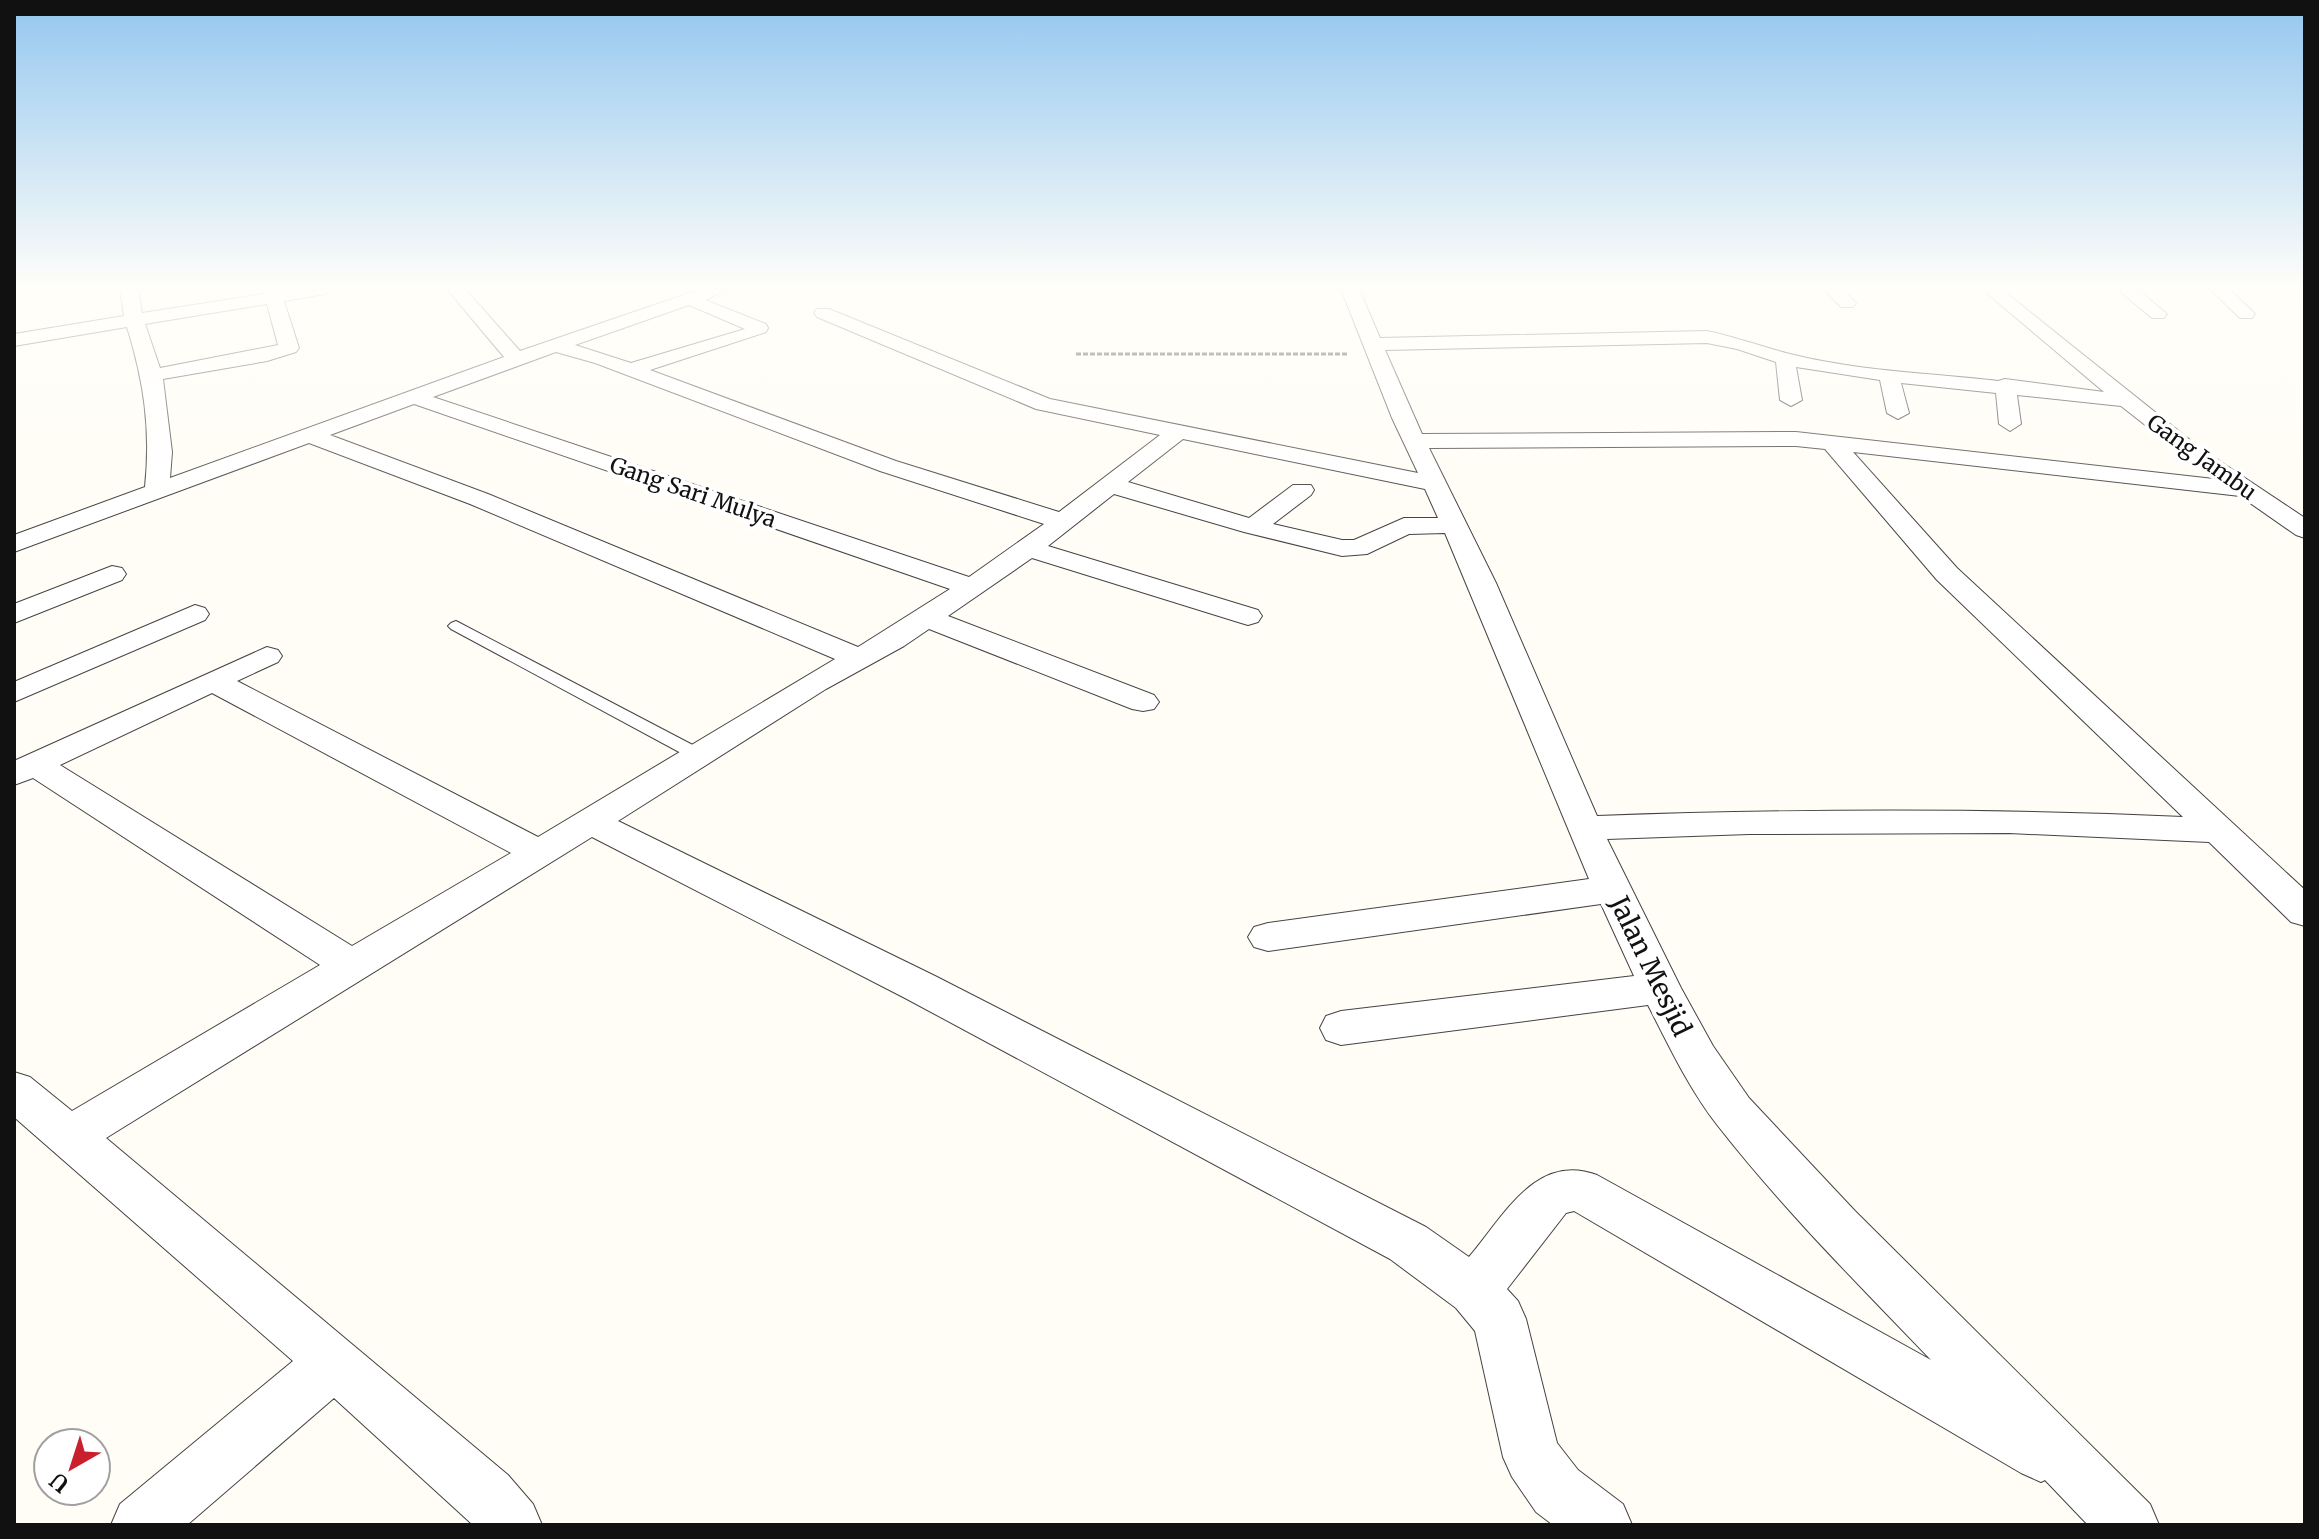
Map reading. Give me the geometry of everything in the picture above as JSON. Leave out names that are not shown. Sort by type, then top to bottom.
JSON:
[{"type":"street","points":[[147,361],[152,375],[160,452],[157,491]]},
{"type":"street","points":[[152,375],[232,361]]},
{"type":"street","points":[[14,544],[511,361]]},
{"type":"street","points":[[601,361],[874,462],[1064,522]]},
{"type":"street","points":[[629,370],[659,361]]},
{"type":"street","points":[[939,361],[1044,404],[1434,484]]},
{"type":"street","name":"Jalan Mesjid","points":[[1380,361],[1414,441],[1482,583],[1584,828],[1697,1058],[1733,1111],[1837,1227],[2129,1525]]},
{"type":"street","points":[[1785,361],[1791,400]]},
{"type":"street","points":[[1795,361],[1848,371],[2005,385],[2123,400]]},
{"type":"street","name":"Gang Jambu","points":[[2078,361],[2123,400],[2305,530]]},
{"type":"street","points":[[1889,375],[1898,413]]},
{"type":"street","points":[[2005,385],[2010,424]]},
{"type":"street","name":"Gang Sari Mulya","points":[[414,397],[972,587]]},
{"type":"street","points":[[69,1136],[700,756],[815,682],[894,640],[1029,548],[1179,431]]},
{"type":"street","points":[[311,436],[479,499],[858,658]]},
{"type":"street","points":[[1414,441],[1695,441],[1754,437],[2254,495],[2305,504]]},
{"type":"street","points":[[1833,444],[1947,574],[2305,912]]},
{"type":"street","points":[[1111,485],[1253,527],[1342,548],[1358,548],[1404,526],[1454,525]]},
{"type":"street","points":[[1253,527],[1302,490]]},
{"type":"street","points":[[1029,548],[1248,616]]},
{"type":"street","points":[[14,614],[112,574]]},
{"type":"street","points":[[14,693],[195,614]]},
{"type":"street","points":[[927,618],[1143,702]]},
{"type":"street","points":[[24,769],[267,656]]},
{"type":"street","points":[[213,681],[540,853]]},
{"type":"street","points":[[24,769],[352,966]]},
{"type":"street","points":[[1584,828],[1749,822],[2009,821],[2220,831]]},
{"type":"street","points":[[591,822],[934,994],[1408,1243],[1474,1291],[1499,1319],[1532,1457],[1557,1491],[1602,1525]]},
{"type":"street","points":[[1268,937],[1613,889]]},
{"type":"street","points":[[1341,1028],[1660,988]]},
{"type":"street","points":[[14,1090],[487,1496],[512,1525]]},
{"type":"street","points":[[1474,1291],[1549,1198],[1563,1190],[1580,1190],[2079,1475]]},
{"type":"street","points":[[141,1525],[333,1363]]},
{"type":"lane","points":[[456,626],[700,756]]}]
